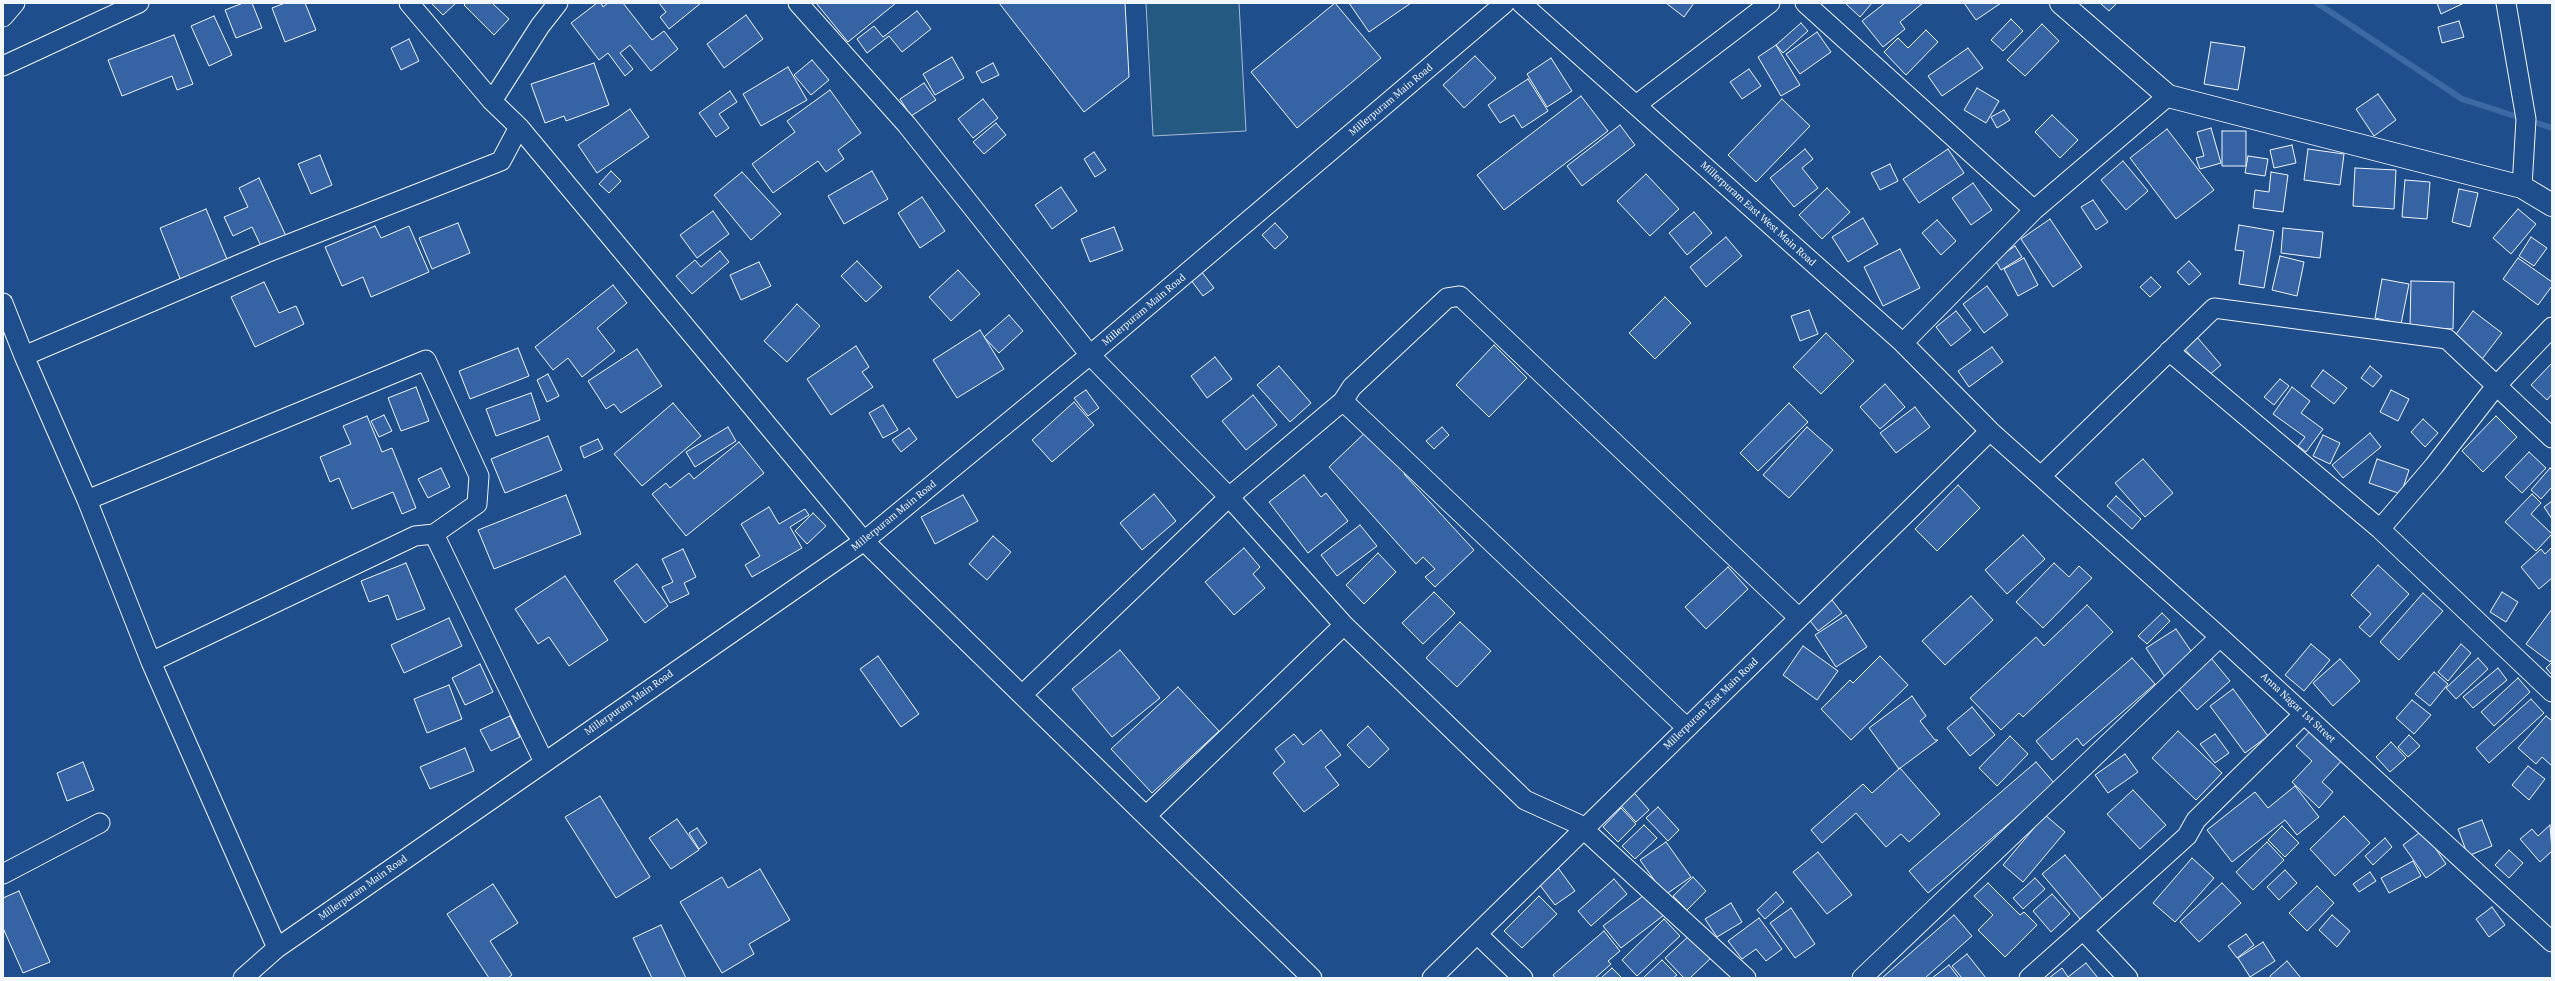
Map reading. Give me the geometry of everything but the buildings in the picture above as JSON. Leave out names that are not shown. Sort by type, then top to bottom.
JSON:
[{"type":"street","points":[[3,18],[15,3]]},
{"type":"street","points":[[3,66],[139,3]]},
{"type":"street","points":[[409,3],[492,101],[519,127],[864,541],[1312,978]]},
{"type":"street","points":[[492,101],[540,26],[558,3]]},
{"type":"street","points":[[798,3],[908,125],[1090,355],[1229,497],[1344,625],[1525,800],[1578,824],[1746,978]]},
{"type":"street","name":"Millerpuram Main Road","points":[[243,978],[277,948],[864,541],[1090,355],[1505,3]]},
{"type":"street","name":"Millerpuram East West Main Road","points":[[1521,3],[1903,343],[1990,431],[2042,475]]},
{"type":"street","points":[[1636,105],[1770,3]]},
{"type":"street","points":[[1805,3],[2034,210]]},
{"type":"street","points":[[2061,3],[2168,96],[2522,187],[2552,204]]},
{"type":"street","points":[[2506,3],[2526,118],[2526,147],[2522,187]]},
{"type":"street","points":[[1903,343],[2034,210],[2168,96]]},
{"type":"street","points":[[24,356],[266,253],[501,162],[519,127]]},
{"type":"street","points":[[1022,695],[1229,497],[1343,401],[1352,387],[1447,298],[1460,296],[1800,618]]},
{"type":"street","points":[[3,303],[24,356],[88,500],[151,662],[277,948]]},
{"type":"street","points":[[2042,475],[2214,308],[2447,339],[2552,438]]},
{"type":"street","points":[[2380,529],[2434,466],[2496,386],[2552,327]]},
{"type":"street","points":[[2170,351],[2380,529],[2552,692]]},
{"type":"street","points":[[88,500],[426,360],[479,476],[477,504],[434,534],[415,536],[151,662]]},
{"type":"street","points":[[1343,401],[1687,728]]},
{"type":"street","name":"Millerpuram East Main Road","points":[[1432,978],[1990,431]]},
{"type":"street","name":"Anna Nagar 1st Street","points":[[2042,475],[2552,942]]},
{"type":"street","points":[[434,534],[544,762]]},
{"type":"street","points":[[1146,816],[1344,625]]},
{"type":"street","points":[[1862,978],[2220,637]]},
{"type":"street","points":[[2029,978],[2187,836],[2196,820],[2304,714]]},
{"type":"street","points":[[3,874],[100,823]]},
{"type":"street","points":[[2083,930],[2128,978]]},
{"type":"street","points":[[1478,934],[1523,978]]},
{"type":"shaded area","points":[[1146,3],[1239,3],[1246,131],[1153,136]]},
{"type":"waterway","points":[[2317,3],[2462,99],[2552,128]]}]
